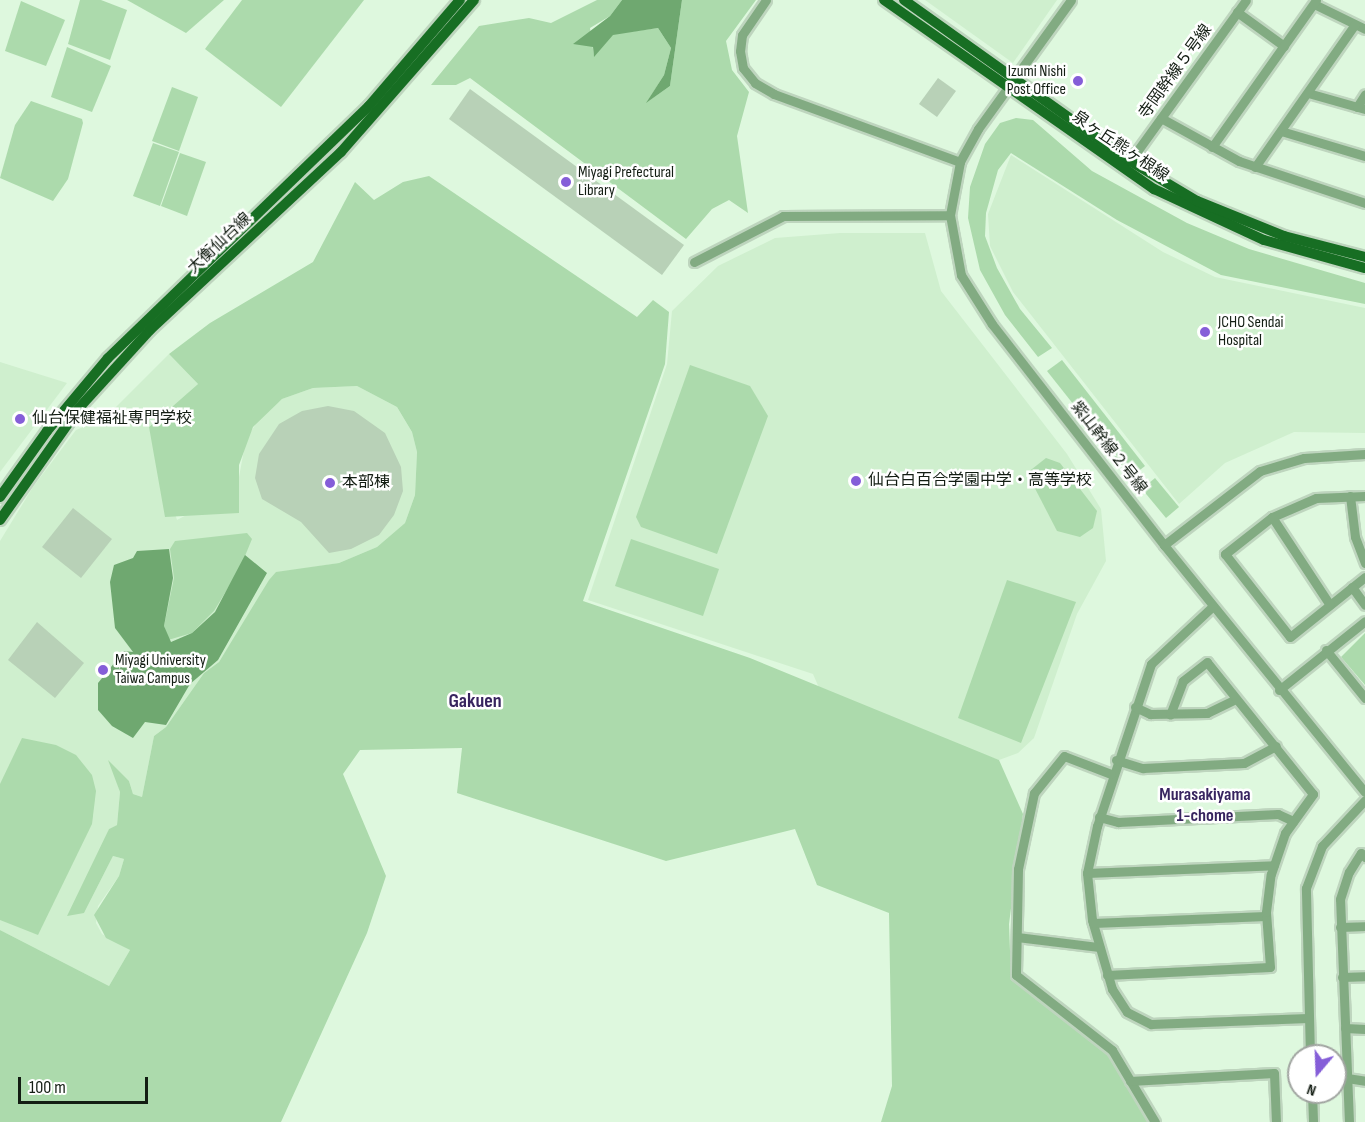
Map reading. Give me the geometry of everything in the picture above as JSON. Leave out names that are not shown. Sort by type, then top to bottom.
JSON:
[{"type":"main road","name":"大衡仙台線","points":[[0,497],[47,431],[108,358],[332,143],[410,63],[460,0]]},
{"type":"main road","name":"大衡仙台線","points":[[0,520],[79,408],[150,330],[341,152],[474,0]]},
{"type":"main road","name":"泉ヶ丘熊ヶ根線","points":[[884,0],[1130,161],[1226,214],[1284,236],[1365,257]]},
{"type":"main road","name":"泉ヶ丘熊ヶ根線","points":[[904,0],[1126,172],[1191,209],[1264,240],[1365,268]]},
{"type":"street","points":[[766,0],[742,35],[740,51],[743,68],[755,83],[774,94],[960,162]]},
{"type":"street","name":"紫山幹線２号線","points":[[1071,0],[1010,84],[960,162],[950,215],[954,252],[971,295],[1164,545],[1279,690],[1365,792]]},
{"type":"street","name":"寺岡幹線５号線","points":[[1130,161],[1246,0]]},
{"type":"street","points":[[1212,147],[1315,2],[1365,29]]},
{"type":"street","points":[[1237,12],[1284,46]]},
{"type":"street","points":[[1255,167],[1355,24]]},
{"type":"street","points":[[1308,93],[1361,108],[1365,94]]},
{"type":"street","points":[[1161,118],[1212,147],[1255,167],[1365,203]]},
{"type":"street","points":[[1281,131],[1365,156]]},
{"type":"street","points":[[332,143],[341,152]]},
{"type":"street","points":[[694,262],[783,216],[950,215]]},
{"type":"street","points":[[1164,545],[1260,471],[1304,458],[1365,454]]},
{"type":"street","points":[[1350,496],[1355,537],[1365,562]]},
{"type":"street","points":[[1365,496],[1316,498],[1272,518],[1225,554],[1290,637],[1365,577]]},
{"type":"street","points":[[1272,518],[1330,604]]},
{"type":"street","points":[[1352,587],[1365,605]]},
{"type":"street","points":[[1213,606],[1151,664],[1111,774],[1099,817],[1087,873],[1093,923],[1107,975],[1127,1012],[1151,1024],[1308,1018]]},
{"type":"street","points":[[1279,690],[1365,621]]},
{"type":"street","points":[[1326,650],[1365,698]]},
{"type":"street","points":[[1107,975],[1270,967],[1266,916],[1274,865],[1293,822],[1313,794],[1207,662],[1183,681],[1170,715]]},
{"type":"street","points":[[1135,707],[1170,715],[1221,710],[1236,699]]},
{"type":"street","points":[[1116,760],[1143,768],[1244,763],[1276,746]]},
{"type":"street","points":[[1111,774],[1064,756],[1034,793],[1018,870],[1016,975],[1112,1050],[1155,1122]]},
{"type":"street","points":[[1309,1044],[1306,888],[1322,846],[1365,800]]},
{"type":"street","points":[[1099,817],[1118,822],[1278,814],[1293,822]]},
{"type":"street","points":[[1346,1044],[1340,899],[1349,873],[1361,853],[1365,857]]},
{"type":"street","points":[[1087,873],[1274,865]]},
{"type":"street","points":[[1093,923],[1266,916]]},
{"type":"street","points":[[1340,927],[1365,926]]},
{"type":"street","points":[[1017,937],[1100,947]]},
{"type":"street","points":[[1342,977],[1365,976]]},
{"type":"street","points":[[1345,1028],[1365,1029]]},
{"type":"street","points":[[1130,1081],[1274,1073],[1276,1122]]},
{"type":"street","points":[[1349,1122],[1347,1078],[1365,1081]]},
{"type":"street","points":[[1312,1104],[1313,1122]]},
{"type":"shaded area","points":[[80,0],[101,0],[127,10],[110,60],[68,44]]},
{"type":"shaded area","points":[[127,0],[224,0],[186,33]]},
{"type":"shaded area","points":[[242,0],[364,0],[281,107],[205,49]]},
{"type":"shaded area","points":[[597,0],[622,0],[610,16],[590,28],[594,56],[613,34],[658,28],[671,48],[664,75],[647,102],[670,86],[682,0],[756,0],[726,41],[732,70],[749,92],[737,136],[748,213],[729,200],[712,209],[686,239],[470,78],[456,85],[431,85],[479,26],[529,18],[551,23]]},
{"type":"shaded area","points":[[622,0],[682,0],[670,86],[646,103],[664,75],[671,48],[658,28],[613,35],[594,57],[593,47],[573,44],[610,16]]},
{"type":"shaded area","points":[[925,0],[1057,0],[1013,63]]},
{"type":"shaded area","points":[[21,1],[65,20],[46,66],[5,51]]},
{"type":"shaded area","points":[[67,47],[111,66],[92,112],[51,97]]},
{"type":"shaded area","points":[[172,87],[198,97],[179,151],[152,141]]},
{"type":"shaded area","points":[[31,101],[82,119],[83,123],[68,179],[53,201],[0,178],[15,125]]},
{"type":"shaded area","points":[[1016,118],[1033,120],[1092,171],[1187,223],[1249,249],[1365,283],[1365,304],[1221,275],[1117,220],[1011,153],[998,170],[986,213],[985,236],[997,268],[1020,309],[1052,348],[1038,357],[1005,315],[980,270],[968,218],[970,187],[985,144],[1000,123]]},
{"type":"shaded area","points":[[153,143],[179,152],[160,206],[133,196]]},
{"type":"shaded area","points":[[180,153],[206,162],[187,216],[161,206]]},
{"type":"shaded area","name":"JCHO Sendai Hospital","points":[[1011,155],[1163,252],[1215,277],[1365,308],[1365,433],[1294,432],[1225,463],[1179,504],[1013,292],[990,246],[988,214]]},
{"type":"shaded area","points":[[429,176],[637,317],[653,300],[669,312],[665,364],[583,601],[750,658],[999,760],[1023,814],[1009,924],[1011,978],[1109,1055],[1150,1122],[881,1122],[892,1086],[889,913],[817,885],[795,829],[666,861],[457,793],[462,748],[360,750],[343,774],[386,876],[367,933],[281,1122],[0,1122],[0,930],[109,986],[130,950],[106,938],[94,915],[119,876],[124,859],[113,856],[84,913],[67,916],[109,829],[117,825],[120,792],[108,760],[129,781],[133,794],[142,797],[154,736],[166,727],[204,673],[219,662],[276,572],[339,563],[377,547],[405,523],[415,495],[417,452],[412,432],[397,407],[357,386],[313,388],[282,399],[253,427],[239,465],[239,513],[165,517],[149,427],[198,384],[169,354],[210,323],[313,262],[355,182],[374,200],[403,182]]},
{"type":"shaded area","name":"仙台白百合学園中学・高等学校","points":[[840,233],[925,233],[941,291],[1067,454],[1101,509],[1106,561],[1077,614],[1034,738],[1018,753],[999,760],[823,697],[813,674],[588,600],[667,364],[672,311],[718,266],[775,238]]},
{"type":"shaded area","name":"Miyagi University Taiwa Campus","points":[[169,354],[198,384],[149,427],[177,520],[237,488],[246,439],[261,416],[282,399],[313,388],[357,386],[397,407],[412,432],[417,452],[415,495],[405,523],[377,547],[339,563],[276,573],[219,662],[204,673],[166,727],[154,736],[142,797],[133,794],[129,781],[112,767],[120,792],[117,825],[109,829],[84,913],[113,856],[124,859],[119,876],[98,906],[96,923],[102,934],[130,950],[109,986],[0,930],[0,541],[33,487],[76,430],[105,418]]},
{"type":"shaded area","points":[[1062,360],[1145,466],[1131,477],[1047,371]]},
{"type":"shaded area","name":"仙台保健福祉専門学校","points":[[0,362],[67,383],[0,472]]},
{"type":"shaded area","points":[[690,365],[750,386],[768,416],[717,554],[641,527],[636,517]]},
{"type":"shaded area","points":[[1046,458],[1060,463],[1097,511],[1093,528],[1080,537],[1057,531],[1027,473]]},
{"type":"shaded area","points":[[1155,478],[1179,507],[1166,518],[1142,489]]},
{"type":"shaded area","points":[[247,533],[252,539],[240,568],[214,611],[192,633],[168,640],[164,626],[174,578],[170,549],[175,541]]},
{"type":"shaded area","points":[[631,539],[719,569],[703,616],[615,586]]},
{"type":"shaded area","points":[[169,549],[173,578],[164,626],[171,642],[192,633],[215,612],[245,555],[267,573],[218,660],[190,684],[166,725],[145,722],[133,738],[112,726],[98,710],[98,683],[124,651],[133,652],[115,628],[110,582],[114,565],[133,558],[137,551]]},
{"type":"shaded area","points":[[1007,580],[1076,602],[1021,743],[958,718]]},
{"type":"shaded area","points":[[1365,633],[1365,685],[1341,657]]},
{"type":"shaded area","points":[[22,738],[56,745],[76,755],[92,775],[96,791],[92,824],[38,935],[0,920],[0,784]]},
{"type":"building","points":[[938,78],[956,91],[937,117],[919,104]]},
{"type":"building","name":"Miyagi Prefectural Library","points":[[470,89],[684,245],[662,275],[449,119]]},
{"type":"building","name":"本部棟","points":[[328,406],[354,411],[385,433],[401,467],[403,491],[394,515],[379,535],[351,549],[329,553],[301,522],[262,499],[255,478],[259,454],[279,424],[302,411]]},
{"type":"building","points":[[73,508],[112,539],[81,578],[42,547]]},
{"type":"building","points":[[37,622],[84,663],[55,698],[8,660]]},
{"type":"place","name":"Izumi Nishi Post Office","points":[[1078,81]]},
{"type":"place","name":"Miyagi Prefectural Library","points":[[566,182]]},
{"type":"place","name":"JCHO Sendai Hospital","points":[[1205,332]]},
{"type":"place","name":"仙台保健福祉専門学校","points":[[20,419]]},
{"type":"place","name":"仙台白百合学園中学・高等学校","points":[[856,481]]},
{"type":"place","name":"本部棟","points":[[330,483]]},
{"type":"place","name":"Miyagi University Taiwa Campus","points":[[103,670]]},
{"type":"district","name":"Gakuen","points":[[475,701]]},
{"type":"district","name":"Murasakiyama 1-chome","points":[[1205,806]]}]
